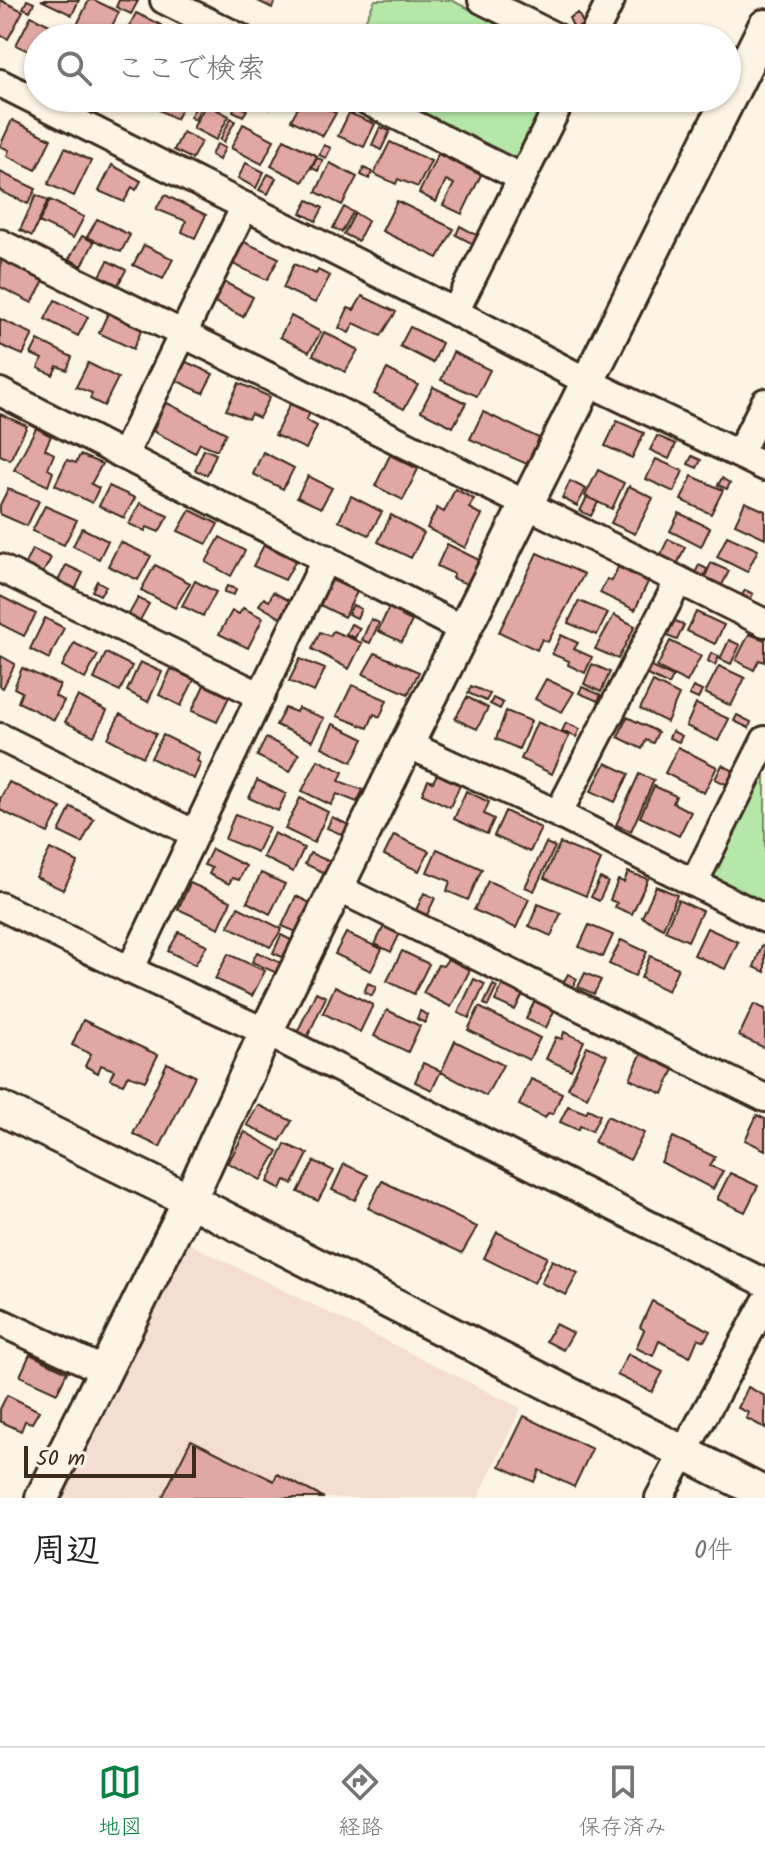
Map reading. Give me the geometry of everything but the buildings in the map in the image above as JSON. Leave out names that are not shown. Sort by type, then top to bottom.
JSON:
[{"type":"street","points":[[164,0],[213,24]]},
{"type":"street","points":[[482,0],[530,24]]},
{"type":"street","points":[[599,24],[611,0]]},
{"type":"street","points":[[741,74],[765,26]]},
{"type":"street","points":[[0,83],[24,95]]},
{"type":"street","points":[[58,112],[588,382],[765,467]]},
{"type":"street","points":[[389,112],[522,178]]},
{"type":"street","points":[[455,312],[555,112]]},
{"type":"street","points":[[42,1498],[189,1201],[266,1032],[407,744],[722,112]]},
{"type":"street","points":[[124,455],[245,206]]},
{"type":"street","points":[[0,243],[765,623]]},
{"type":"street","points":[[0,392],[464,630]]},
{"type":"street","points":[[739,454],[765,402]]},
{"type":"street","points":[[130,970],[326,558]]},
{"type":"street","points":[[0,568],[261,696]]},
{"type":"street","points":[[558,814],[679,580]]},
{"type":"street","points":[[0,737],[195,834]]},
{"type":"street","points":[[694,883],[765,740]]},
{"type":"street","points":[[407,744],[558,814],[765,919]]},
{"type":"street","points":[[338,888],[765,1098]]},
{"type":"street","points":[[0,906],[266,1032],[765,1283]]},
{"type":"street","points":[[0,1108],[765,1494]]},
{"type":"street","points":[[659,1498],[765,1303]]},
{"type":"street","points":[[0,1322],[105,1371]]},
{"type":"shaded area","points":[[186,1242],[521,1408],[478,1498],[57,1498]]},
{"type":"green space","points":[[375,0],[451,0],[500,24],[364,24]]},
{"type":"green space","points":[[417,112],[542,112],[518,161]]},
{"type":"green space","points":[[765,766],[765,905],[709,876]]}]
